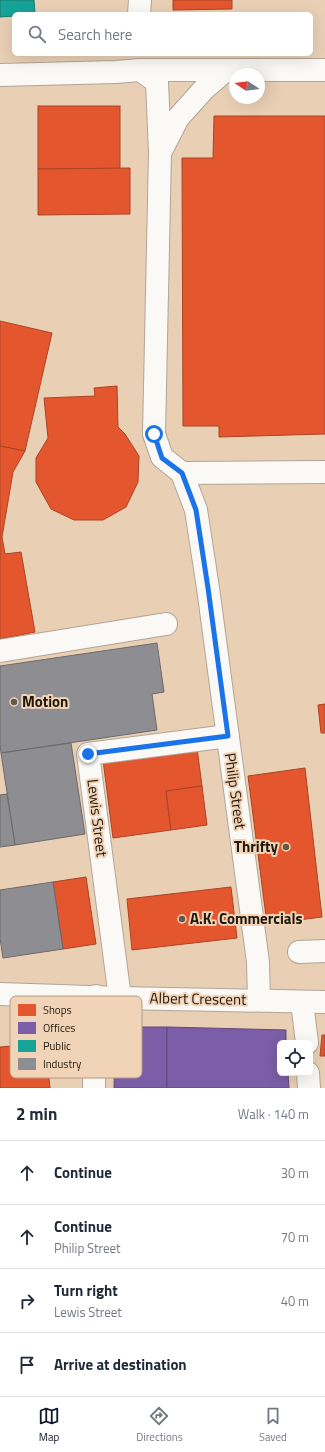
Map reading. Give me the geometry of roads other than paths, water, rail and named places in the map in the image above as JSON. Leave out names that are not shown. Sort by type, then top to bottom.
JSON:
[{"type":"street","points":[[139,12],[140,0]]},
{"type":"street","points":[[0,75],[120,63],[140,70],[157,82],[160,152],[154,434],[162,458],[182,473],[325,472]]},
{"type":"street","points":[[140,70],[325,70]]},
{"type":"street","points":[[160,152],[178,118],[204,89],[225,70]]},
{"type":"street","name":"Philip Street","points":[[182,473],[196,510],[208,588],[258,962],[259,1000]]},
{"type":"street","points":[[0,651],[166,624]]},
{"type":"street","name":"Lewis Street","points":[[120,996],[88,754],[228,736]]},
{"type":"street","points":[[299,952],[325,951]]},
{"type":"street","name":"Albert Crescent","points":[[0,994],[96,996]]},
{"type":"street","name":"Albert Crescent","points":[[142,998],[325,1002]]},
{"type":"street","points":[[302,1002],[307,1040]]},
{"type":"street","points":[[308,1076],[309,1088]]},
{"type":"street","points":[[94,1078],[94,1088]]},
{"type":"place","name":"Motion","points":[[14,702]]},
{"type":"place","name":"Thrifty","points":[[286,847]]},
{"type":"place","name":"A.K. Commercials","points":[[182,919]]}]
